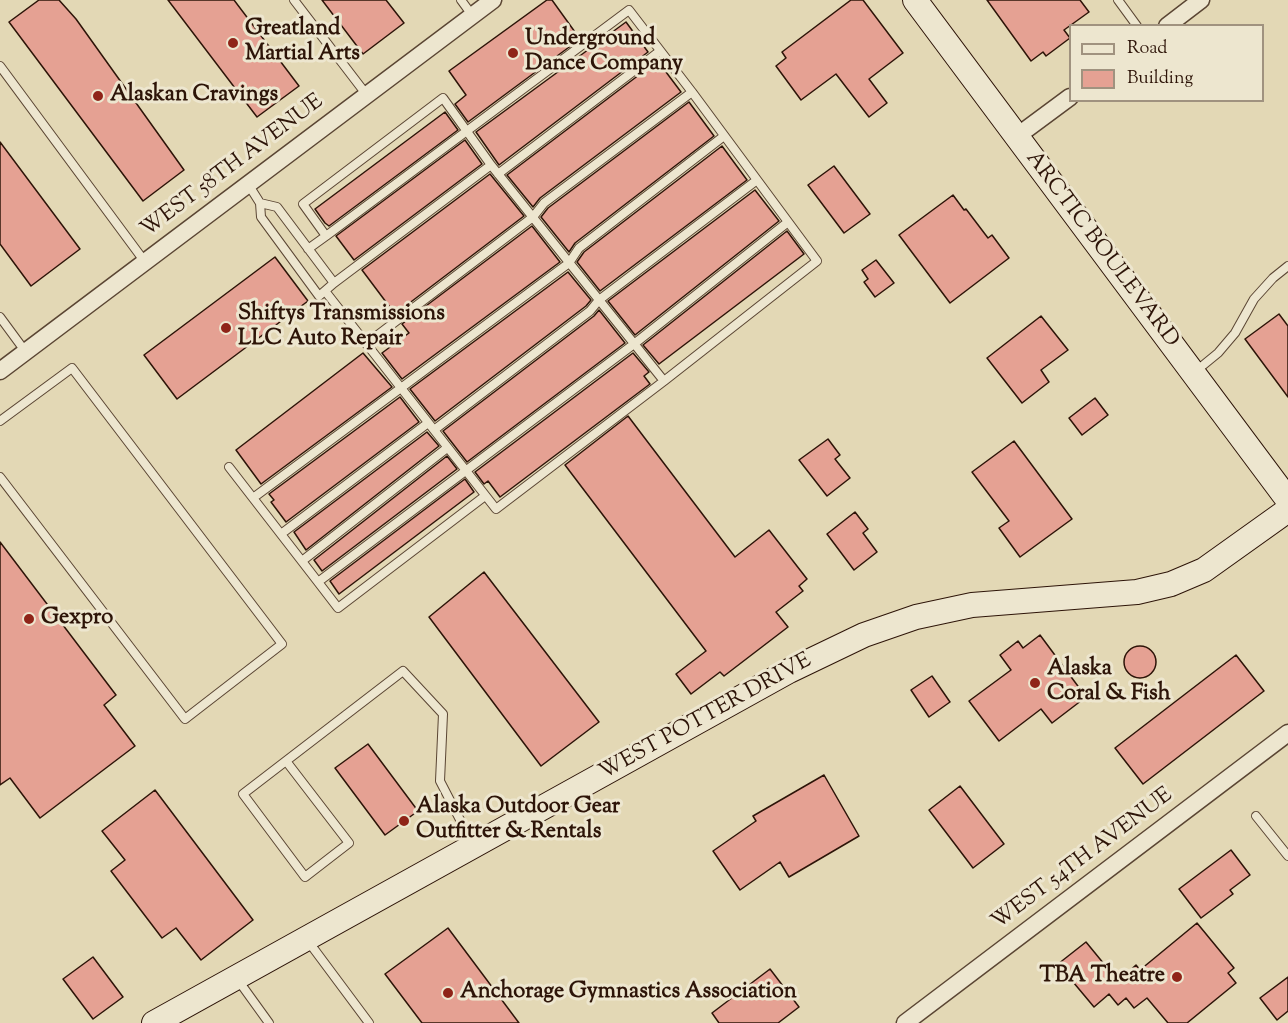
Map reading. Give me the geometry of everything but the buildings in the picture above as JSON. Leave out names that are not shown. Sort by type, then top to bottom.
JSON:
[{"type":"main road","name":"ARCTIC BOULEVARD","points":[[915,0],[1288,500]]},
{"type":"main road","name":"WEST POTTER DRIVE","points":[[154,1023],[789,671],[864,635],[916,616],[972,605],[1137,592],[1171,584],[1204,570],[1288,510]]},
{"type":"street","name":"WEST 58TH AVENUE","points":[[0,370],[493,0]]},
{"type":"street","points":[[1170,24],[1201,0]]},
{"type":"street","points":[[1016,137],[1069,98]]},
{"type":"street","name":"WEST 54TH AVENUE","points":[[905,1023],[1288,733]]},
{"type":"lane","points":[[294,0],[366,94]]},
{"type":"lane","points":[[461,0],[472,15]]},
{"type":"lane","points":[[1118,0],[1136,24]]},
{"type":"lane","points":[[248,184],[260,202],[261,217],[366,344],[496,509],[817,261],[629,10],[308,249]]},
{"type":"lane","points":[[498,174],[660,51]]},
{"type":"lane","points":[[0,66],[145,262]]},
{"type":"lane","points":[[366,344],[533,218],[544,203],[692,92]]},
{"type":"lane","points":[[326,236],[303,204],[443,98],[498,174],[664,381]]},
{"type":"lane","points":[[253,498],[569,263],[579,248],[724,135]]},
{"type":"lane","points":[[322,293],[491,165]]},
{"type":"lane","points":[[281,534],[590,311],[599,300],[757,180]]},
{"type":"lane","points":[[260,202],[276,207],[334,283]]},
{"type":"lane","points":[[318,582],[634,344],[788,222]]},
{"type":"lane","points":[[1193,373],[1218,353],[1235,333],[1254,299],[1273,278],[1288,266]]},
{"type":"lane","points":[[0,317],[25,351]]},
{"type":"lane","points":[[0,421],[72,368],[282,644],[185,719],[0,477]]},
{"type":"lane","points":[[302,561],[447,448]]},
{"type":"lane","points":[[230,467],[338,608],[485,496]]},
{"type":"lane","points":[[286,761],[349,843],[305,877],[243,794],[403,671],[443,714],[440,781],[473,846]]},
{"type":"lane","points":[[1257,816],[1288,856]]},
{"type":"lane","points":[[306,939],[369,1023]]},
{"type":"lane","points":[[236,977],[269,1023]]},
{"type":"place","name":"Greatland Martial Arts","points":[[233,43]]},
{"type":"place","name":"Underground Dance Company","points":[[513,53]]},
{"type":"place","name":"Alaskan Cravings","points":[[98,96]]},
{"type":"place","name":"Shiftys Transmissions LLC Auto Repair","points":[[226,328]]},
{"type":"place","name":"Gexpro","points":[[29,619]]},
{"type":"place","name":"Alaska Coral & Fish","points":[[1035,683]]},
{"type":"place","name":"Alaska Outdoor Gear Outfitter & Rentals","points":[[404,821]]},
{"type":"place","name":"TBA Theatre","points":[[1177,977]]},
{"type":"place","name":"Anchorage Gymnastics Association","points":[[448,993]]}]
